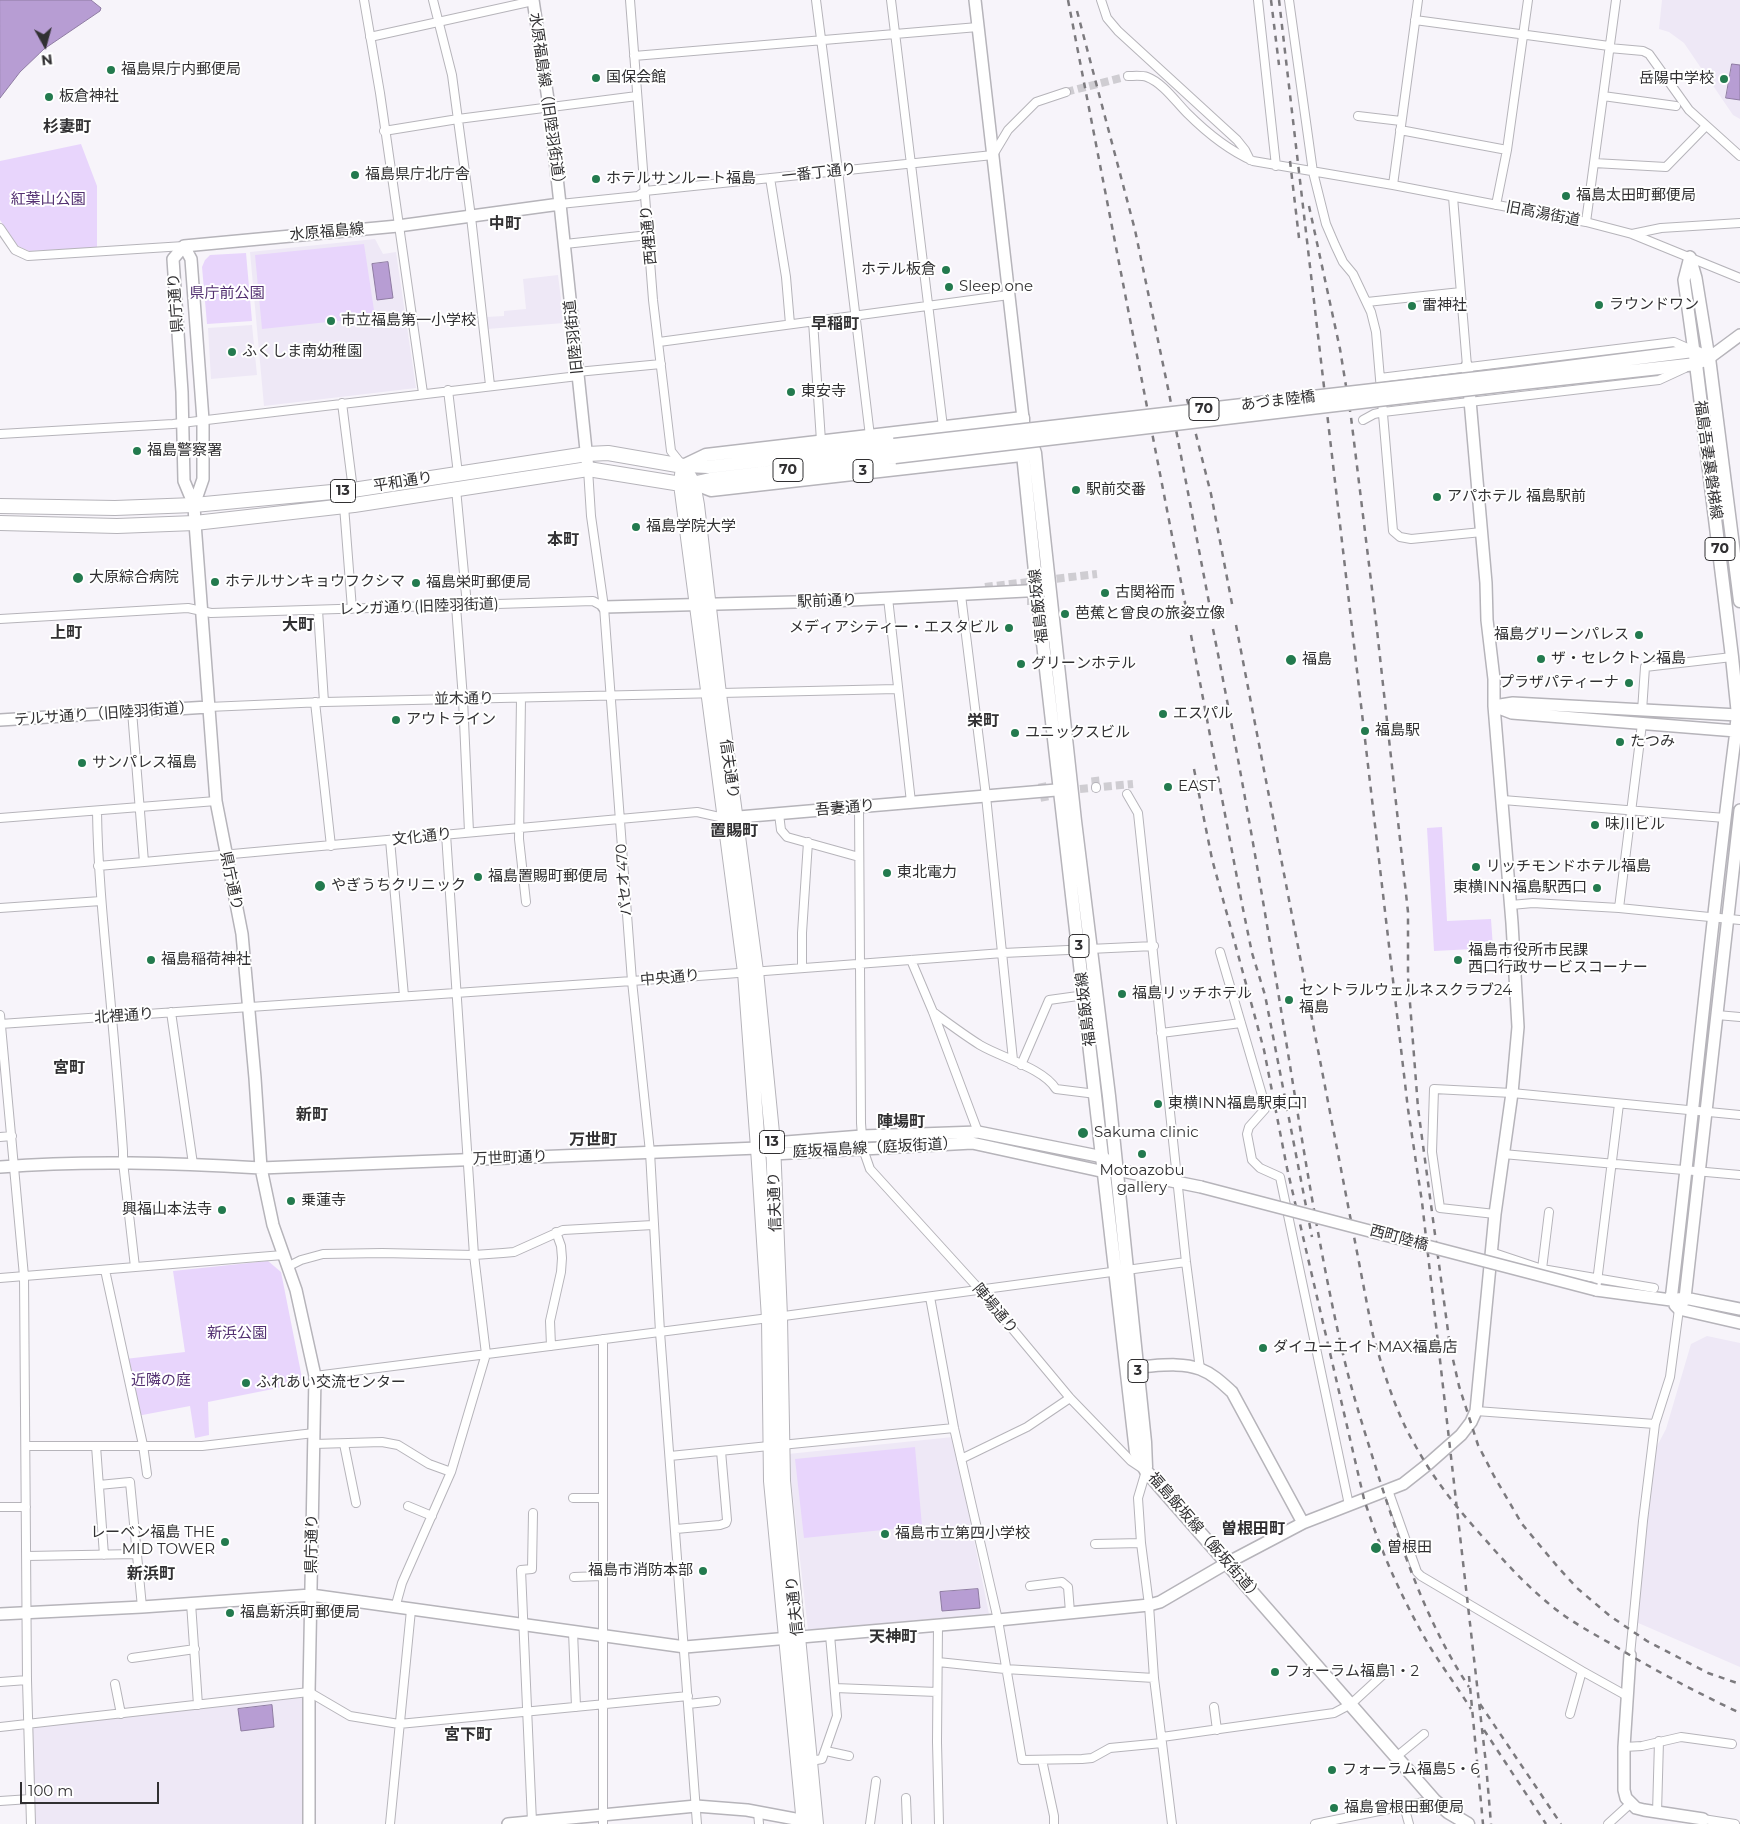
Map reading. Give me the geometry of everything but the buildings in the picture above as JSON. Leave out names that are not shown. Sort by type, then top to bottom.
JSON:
[{"type":"highway","name":"平和通り","points":[[0,506],[115,508],[194,505],[354,490],[587,454],[608,453],[683,466]]},
{"type":"highway","name":"信夫通り","points":[[683,466],[687,483],[703,604],[773,1148],[775,1446],[783,1481],[793,1638],[813,1823]]},
{"type":"highway","name":"平和通り","points":[[0,524],[117,526],[195,523],[344,506],[588,469],[687,483]]},
{"type":"highway","name":"信夫通り","points":[[750,971],[758,1148],[774,1318]]},
{"type":"highway","name":"信夫通り","points":[[793,1638],[811,1761],[813,1823]]},
{"type":"main road","name":"70","points":[[1694,357],[1709,358]]},
{"type":"main road","name":"あづま陸橋","points":[[894,451],[1694,357]]},
{"type":"main road","name":"福島吾妻裏磐梯線","points":[[1694,357],[1739,716],[1738,730]]},
{"type":"main road","name":"福島吾妻裏磐梯線","points":[[1709,358],[1737,558],[1740,596]]},
{"type":"main road","name":"3","points":[[683,466],[706,455],[1023,418]]},
{"type":"main road","name":"福島飯坂線","points":[[1023,418],[1029,454],[1066,789],[1079,948],[1103,1156],[1111,1171]]},
{"type":"main road","name":"70","points":[[683,466],[708,467],[894,451]]},
{"type":"main road","name":"70","points":[[687,483],[894,451]]},
{"type":"main road","name":"3","points":[[687,483],[711,490],[1029,454]]},
{"type":"main road","name":"福島飯坂線","points":[[1066,789],[1092,948],[1111,1171]]},
{"type":"main road","name":"福島飯坂線（飯坂街道）","points":[[1111,1171],[1132,1367],[1145,1442],[1146,1471],[1434,1800],[1448,1812],[1468,1824]]},
{"type":"street","points":[[364,0],[380,93],[423,393]]},
{"type":"street","points":[[433,0],[450,61],[471,217],[490,385]]},
{"type":"street","points":[[370,37],[533,0]]},
{"type":"street","name":"水原福島線（旧陸羽街道）","points":[[471,217],[560,204],[549,106],[533,0]]},
{"type":"street","name":"西裡通り","points":[[630,0],[653,300],[671,450],[683,466]]},
{"type":"street","points":[[816,0],[870,436]]},
{"type":"street","points":[[892,0],[943,427]]},
{"type":"street","points":[[975,0],[1023,418]]},
{"type":"street","points":[[1101,0],[1107,18],[1118,31],[1236,140],[1245,150],[1250,160]]},
{"type":"street","points":[[1258,0],[1276,166]]},
{"type":"street","points":[[1289,0],[1313,172],[1326,224],[1334,245],[1343,262],[1353,274],[1372,312],[1376,332],[1393,531],[1400,538],[1411,539],[1482,532]]},
{"type":"street","points":[[1393,185],[1418,0]]},
{"type":"street","points":[[1496,205],[1528,0]]},
{"type":"street","points":[[1586,222],[1616,0]]},
{"type":"street","points":[[1415,20],[1643,51],[1649,54],[1689,110],[1740,156]]},
{"type":"street","points":[[634,56],[978,27]]},
{"type":"street","name":"旧高湯街道","points":[[1128,76],[1146,76],[1159,84],[1215,139],[1235,153],[1250,160],[1586,222],[1632,234],[1740,278]]},
{"type":"street","points":[[993,155],[1008,130],[1036,102],[1066,92]]},
{"type":"street","points":[[384,131],[549,106],[637,96]]},
{"type":"street","points":[[1604,96],[1676,106]]},
{"type":"street","points":[[1358,116],[1401,121]]},
{"type":"street","points":[[1594,163],[1666,167],[1706,126]]},
{"type":"street","points":[[1400,130],[1506,150]]},
{"type":"street","name":"一番丁通り","points":[[560,204],[638,196],[645,190],[993,155]]},
{"type":"street","points":[[770,178],[786,277],[790,324]]},
{"type":"street","points":[[0,1614],[142,1607],[311,1595],[685,1647],[1149,1605],[1160,1602],[1227,1563],[1304,1523],[1403,1484],[1461,1435],[1471,1422],[1476,1411],[1495,1214],[1512,1094],[1518,1027],[1511,905],[1494,706],[1494,679],[1487,620],[1482,532],[1453,197]]},
{"type":"street","name":"旧陸羽街道","points":[[560,204],[588,469]]},
{"type":"street","name":"水原福島線","points":[[184,246],[398,226],[471,217]]},
{"type":"street","points":[[1632,234],[1661,228],[1740,223]]},
{"type":"street","points":[[0,228],[15,250],[28,256],[184,246]]},
{"type":"street","points":[[565,244],[649,235]]},
{"type":"street","name":"県庁通り","points":[[194,505],[203,479],[203,420],[191,259],[184,246],[173,259],[183,423],[184,481],[194,505],[216,801],[242,934],[261,1168],[273,1225],[283,1255],[289,1266],[315,1376],[309,1692],[309,1824]]},
{"type":"street","points":[[1690,257],[1684,280],[1694,357]]},
{"type":"street","points":[[1690,257],[1696,278],[1709,358],[1740,336]]},
{"type":"street","points":[[1367,302],[1461,292]]},
{"type":"street","points":[[659,342],[1009,295]]},
{"type":"street","points":[[813,321],[820,441]]},
{"type":"street","points":[[1380,378],[1674,342],[1694,357]]},
{"type":"street","points":[[1363,420],[1383,412],[1659,380],[1694,357]]},
{"type":"street","points":[[0,434],[183,423],[661,364]]},
{"type":"street","points":[[448,390],[458,474]]},
{"type":"street","points":[[342,403],[354,490]]},
{"type":"street","name":"パセオ470","points":[[588,469],[591,516],[604,607],[632,981],[650,1152],[660,1332],[698,1824]]},
{"type":"street","points":[[456,489],[467,605]]},
{"type":"street","points":[[344,506],[352,609]]},
{"type":"street","name":"駅前通り","points":[[604,607],[888,598],[1043,590]]},
{"type":"street","points":[[961,595],[986,796],[1013,1060]]},
{"type":"street","points":[[888,598],[911,802]]},
{"type":"street","name":"レンガ通り(旧陸羽街道)","points":[[0,619],[188,608],[211,613],[593,601],[604,607]]},
{"type":"street","points":[[456,606],[463,699],[469,832]]},
{"type":"street","points":[[318,610],[319,702],[331,846]]},
{"type":"street","points":[[1642,711],[1645,668],[1732,657]]},
{"type":"street","name":"並木通り","points":[[208,707],[319,702],[898,689]]},
{"type":"street","points":[[521,698],[519,827],[526,902]]},
{"type":"street","points":[[1494,706],[1513,703],[1739,716]]},
{"type":"street","points":[[1494,706],[1512,713],[1738,730],[1724,818],[1687,1170],[1671,1300],[1678,1310],[1740,1323]]},
{"type":"street","name":"テルサ通り（旧陸羽街道）","points":[[0,720],[208,707]]},
{"type":"street","points":[[132,711],[144,862]]},
{"type":"street","points":[[1619,908],[1642,724]]},
{"type":"street","name":"吾妻通り","points":[[619,818],[696,812],[730,818],[1066,789]]},
{"type":"street","points":[[1127,794],[1138,813],[1154,946],[1161,1033],[1179,1182],[1186,1262],[1200,1369]]},
{"type":"street","points":[[1502,800],[1724,818]]},
{"type":"street","points":[[0,818],[97,812],[216,801]]},
{"type":"street","name":"陣場通り","points":[[859,807],[862,1136],[863,1148],[870,1169],[980,1290],[1070,1398],[1130,1461],[1146,1471]]},
{"type":"street","points":[[97,812],[98,866],[123,1162],[134,1267]]},
{"type":"street","points":[[779,814],[780,830],[787,837],[859,857]]},
{"type":"street","points":[[1735,1824],[1703,1821],[1636,1808],[1626,1798],[1624,1790],[1624,1748],[1630,1655],[1655,1424],[1670,1377],[1678,1310],[1685,1298],[1717,1015],[1734,919],[1740,816]]},
{"type":"street","name":"文化通り","points":[[98,866],[619,818]]},
{"type":"street","points":[[395,1608],[402,1582],[451,1472],[486,1354],[474,1255],[446,834]]},
{"type":"street","points":[[390,840],[404,996]]},
{"type":"street","points":[[802,968],[802,933],[808,842]]},
{"type":"street","points":[[0,908],[101,901]]},
{"type":"street","points":[[1511,905],[1533,903],[1619,908],[1734,919]]},
{"type":"street","name":"中央通り","points":[[248,1008],[1003,953],[1154,946]]},
{"type":"street","points":[[1220,952],[1265,1105],[1265,1109],[1249,1127],[1247,1134],[1252,1160],[1260,1168],[1280,1177],[1349,1505]]},
{"type":"street","points":[[910,960],[978,1132]]},
{"type":"street","points":[[1022,1065],[1049,1000],[1085,995]]},
{"type":"street","name":"北裡通り","points":[[0,1024],[248,1008]]},
{"type":"street","points":[[171,1012],[193,1164]]},
{"type":"street","points":[[932,1012],[981,1046],[1051,1080],[1056,1089],[1096,1094]]},
{"type":"street","points":[[0,1015],[24,1276],[27,1680],[31,1824]]},
{"type":"street","points":[[1717,1015],[1740,1018]]},
{"type":"street","points":[[1161,1033],[1241,1022]]},
{"type":"street","points":[[1495,1214],[1440,1208],[1432,1152],[1434,1089],[1512,1094],[1740,1115]]},
{"type":"street","points":[[1596,1290],[1599,1278],[1619,1104]]},
{"type":"street","name":"庭坂福島線（庭坂街道）","points":[[773,1148],[862,1136],[978,1132],[1103,1156]]},
{"type":"street","points":[[0,1137],[12,1136]]},
{"type":"street","name":"庭坂福島線（庭坂街道）","points":[[758,1148],[863,1148],[972,1143],[1201,1187]]},
{"type":"street","name":"万世町通り","points":[[0,1166],[123,1162],[261,1168],[758,1148]]},
{"type":"street","points":[[1503,1154],[1740,1175]]},
{"type":"street","name":"西町陸橋","points":[[1201,1187],[1596,1290],[1671,1300],[1685,1298],[1740,1309]]},
{"type":"street","points":[[1542,1269],[1549,1212]]},
{"type":"street","points":[[289,1266],[301,1260],[323,1254],[474,1255],[514,1252],[563,1230],[653,1225]]},
{"type":"street","points":[[551,1346],[550,1321],[561,1272],[562,1258],[561,1246],[556,1232]]},
{"type":"street","points":[[1491,1252],[1542,1269],[1654,1288]]},
{"type":"street","points":[[0,1278],[283,1255]]},
{"type":"street","points":[[315,1376],[774,1318],[1186,1262]]},
{"type":"street","points":[[105,1270],[143,1445],[147,1474]]},
{"type":"street","points":[[930,1297],[954,1428],[998,1620],[1022,1760],[1092,1758],[1110,1748],[1322,1715],[1351,1704],[1388,1670]]},
{"type":"street","points":[[603,1339],[603,1819]]},
{"type":"street","points":[[1132,1367],[1169,1364],[1200,1369],[1216,1378],[1232,1392],[1304,1523]]},
{"type":"street","points":[[961,1459],[1027,1427],[1070,1398]]},
{"type":"street","points":[[1476,1411],[1655,1424]]},
{"type":"street","points":[[670,1456],[954,1428]]},
{"type":"street","points":[[26,1446],[202,1446],[314,1438],[344,1444],[382,1442],[398,1446],[429,1464],[451,1472]]},
{"type":"street","points":[[344,1444],[356,1503]]},
{"type":"street","points":[[96,1446],[104,1555]]},
{"type":"street","points":[[676,1529],[726,1523],[721,1451]]},
{"type":"street","points":[[1146,1471],[1138,1498],[1141,1543],[1149,1605],[1154,1678],[1172,1824]]},
{"type":"street","points":[[99,1485],[130,1482],[142,1607]]},
{"type":"street","points":[[1388,1490],[1417,1572],[1421,1576],[1627,1696]]},
{"type":"street","points":[[573,1498],[603,1498]]},
{"type":"street","points":[[408,1506],[432,1516]]},
{"type":"street","points":[[0,1507],[26,1507]]},
{"type":"street","points":[[532,1822],[521,1570],[532,1569],[533,1513]]},
{"type":"street","points":[[1095,1544],[1141,1543]]},
{"type":"street","points":[[27,1556],[137,1554]]},
{"type":"street","points":[[574,1577],[602,1576]]},
{"type":"street","points":[[1030,1586],[1062,1582],[1068,1587],[1070,1612]]},
{"type":"street","points":[[192,1603],[198,1705]]},
{"type":"street","points":[[390,1824],[411,1610]]},
{"type":"street","points":[[938,1625],[939,1824]]},
{"type":"street","points":[[573,1631],[576,1707]]},
{"type":"street","points":[[811,1761],[822,1759],[837,1716],[830,1635]]},
{"type":"street","points":[[132,1658],[195,1649]]},
{"type":"street","points":[[938,1662],[1005,1669],[1154,1678]]},
{"type":"street","points":[[1570,1714],[1582,1671]]},
{"type":"street","points":[[0,1682],[27,1680]]},
{"type":"street","points":[[115,1684],[121,1714]]},
{"type":"street","points":[[834,1688],[937,1692]]},
{"type":"street","points":[[0,1727],[309,1692],[350,1716],[399,1724],[576,1707],[716,1700]]},
{"type":"street","points":[[1214,1707],[1217,1730]]},
{"type":"street","points":[[1396,1757],[1424,1734]]},
{"type":"street","points":[[1624,1748],[1681,1737],[1732,1744]]},
{"type":"street","points":[[1658,1813],[1660,1741]]},
{"type":"street","points":[[826,1751],[849,1756]]},
{"type":"street","points":[[1042,1760],[1054,1824]]},
{"type":"street","points":[[870,1824],[876,1781]]},
{"type":"street","points":[[906,1798],[907,1824]]},
{"type":"street","points":[[0,1801],[30,1799]]},
{"type":"street","points":[[1315,1824],[1334,1822],[1434,1800]]},
{"type":"street","points":[[1608,1824],[1631,1803]]},
{"type":"street","points":[[508,1824],[603,1819],[696,1806],[758,1818],[813,1823]]},
{"type":"street","points":[[1404,1806],[1409,1824]]},
{"type":"street","points":[[1448,1812],[1457,1824]]},
{"type":"shaded area","points":[[0,0],[91,0],[101,8],[100,11],[44,49],[20,72],[0,98]]},
{"type":"shaded area","name":"岳陽中学校","points":[[1662,0],[1740,0],[1740,119],[1733,115],[1684,43],[1669,32],[1659,29]]},
{"type":"shaded area","points":[[1732,64],[1740,65],[1740,100],[1726,98]]},
{"type":"shaded area","name":"市立福島第一小学校","points":[[375,239],[383,254],[396,252],[416,388],[264,406],[250,252]]},
{"type":"shaded area","points":[[388,262],[393,298],[377,300],[372,264]]},
{"type":"shaded area","points":[[558,275],[564,323],[487,329],[486,317],[504,316],[504,311],[526,309],[523,279]]},
{"type":"shaded area","name":"ふくしま南幼稚園","points":[[252,325],[257,375],[211,379],[208,328]]},
{"type":"shaded area","points":[[1707,1336],[1740,1343],[1740,1667],[1636,1622],[1656,1448],[1666,1429],[1691,1344]]},
{"type":"shaded area","name":"福島市立第四小学校","points":[[953,1437],[989,1614],[808,1630],[788,1454]]},
{"type":"shaded area","points":[[978,1589],[980,1608],[942,1611],[940,1592]]},
{"type":"shaded area","points":[[309,1692],[309,1824],[30,1824],[28,1724]]},
{"type":"shaded area","points":[[272,1705],[274,1727],[241,1731],[238,1709]]},
{"type":"green space","name":"紅葉山公園","points":[[81,144],[97,186],[97,248],[29,251],[18,246],[0,220],[0,161]]},
{"type":"green space","points":[[364,244],[375,317],[262,329],[255,255]]},
{"type":"green space","name":"県庁前公園","points":[[246,253],[252,321],[207,324],[202,267],[205,260],[210,255]]},
{"type":"green space","points":[[1442,827],[1447,921],[1491,919],[1493,948],[1434,951],[1427,828]]},
{"type":"green space","name":"新浜公園","points":[[268,1261],[281,1272],[303,1383],[208,1402],[209,1435],[195,1438],[190,1406],[137,1416],[125,1359],[185,1352],[173,1271]]},
{"type":"green space","points":[[915,1447],[922,1526],[804,1538],[795,1459]]},
{"type":"tunnel","points":[[1066,92],[1128,76]]},
{"type":"tunnel","points":[[985,587],[1097,574]]},
{"type":"tunnel","points":[[1027,601],[1033,601]]},
{"type":"tunnel","points":[[1095,777],[1096,787]]},
{"type":"tunnel","points":[[1042,783],[1045,801]]},
{"type":"tunnel","points":[[1068,790],[1133,784]]},
{"type":"railway","points":[[1068,0],[1188,618]]},
{"type":"railway","points":[[1271,0],[1279,65]]},
{"type":"railway","points":[[1279,0],[1408,1109],[1422,1202],[1486,1764],[1491,1824]]},
{"type":"railway","points":[[1077,11],[1135,230],[1169,393],[1211,613]]},
{"type":"railway","points":[[1290,161],[1299,238]]},
{"type":"railway","points":[[1309,206],[1340,349],[1351,417],[1408,912],[1408,977],[1418,1108],[1450,1346],[1459,1386],[1478,1445],[1522,1524],[1577,1588],[1610,1616],[1647,1641],[1708,1673],[1740,1684]]},
{"type":"railway","points":[[1187,399],[1211,494],[1233,609]]},
{"type":"railway","points":[[1236,625],[1373,1335],[1386,1378],[1408,1432],[1431,1472],[1469,1522],[1539,1596],[1564,1616],[1592,1633],[1675,1680],[1740,1713]]},
{"type":"railway","points":[[1213,629],[1255,853],[1315,1217],[1343,1354],[1365,1434],[1407,1561],[1428,1613],[1469,1687]]},
{"type":"railway","points":[[1191,635],[1242,904],[1252,953],[1265,995],[1312,1237]]},
{"type":"railway","points":[[1194,769],[1212,859],[1264,1050],[1287,1168],[1364,1499],[1385,1556],[1410,1611],[1430,1647],[1471,1709]]},
{"type":"railway","points":[[1469,1676],[1483,1824]]},
{"type":"railway","points":[[1480,1704],[1561,1824]]},
{"type":"railway","points":[[1484,1730],[1546,1824]]},
{"type":"place","name":"福島県庁内郵便局","points":[[111,70]]},
{"type":"place","name":"国保会館","points":[[596,78]]},
{"type":"place","name":"岳陽中学校","points":[[1724,79]]},
{"type":"place","name":"板倉神社","points":[[49,97]]},
{"type":"place","name":"福島県庁北庁舎","points":[[355,175]]},
{"type":"place","name":"ホテルサンルート福島","points":[[596,179]]},
{"type":"place","name":"福島太田町郵便局","points":[[1566,196]]},
{"type":"place","name":"ホテル板倉","points":[[946,270]]},
{"type":"place","name":"Sleep one","points":[[949,287]]},
{"type":"place","name":"ラウンドワン","points":[[1599,305]]},
{"type":"place","name":"雷神社","points":[[1412,306]]},
{"type":"place","name":"市立福島第一小学校","points":[[331,321]]},
{"type":"place","name":"ふくしま南幼稚園","points":[[232,352]]},
{"type":"place","name":"東安寺","points":[[791,392]]},
{"type":"place","name":"福島警察署","points":[[137,451]]},
{"type":"place","name":"駅前交番","points":[[1076,490]]},
{"type":"place","name":"アパホテル 福島駅前","points":[[1437,497]]},
{"type":"place","name":"福島学院大学","points":[[636,527]]},
{"type":"place","name":"大原綜合病院","points":[[78,578]]},
{"type":"place","name":"ホテルサンキョウフクシマ","points":[[215,582]]},
{"type":"place","name":"福島栄町郵便局","points":[[416,583]]},
{"type":"place","name":"古関裕而","points":[[1105,593]]},
{"type":"place","name":"芭蕉と曾良の旅姿立像","points":[[1065,614]]},
{"type":"place","name":"メディアシティー・エスタビル","points":[[1009,628]]},
{"type":"place","name":"福島グリーンパレス","points":[[1639,635]]},
{"type":"place","name":"ザ・セレクトン福島","points":[[1541,659]]},
{"type":"place","name":"福島","points":[[1291,660]]},
{"type":"place","name":"グリーンホテル","points":[[1021,664]]},
{"type":"place","name":"プラザパティーナ","points":[[1629,683]]},
{"type":"place","name":"エスパル","points":[[1163,714]]},
{"type":"place","name":"アウトライン","points":[[396,720]]},
{"type":"place","name":"福島駅","points":[[1365,731]]},
{"type":"place","name":"ユニックスビル","points":[[1015,733]]},
{"type":"place","name":"たつみ","points":[[1620,742]]},
{"type":"place","name":"サンパレス福島","points":[[82,763]]},
{"type":"place","name":"EAST","points":[[1168,787]]},
{"type":"place","name":"味川ビル","points":[[1595,825]]},
{"type":"place","name":"リッチモンドホテル福島","points":[[1476,867]]},
{"type":"place","name":"東北電力","points":[[887,873]]},
{"type":"place","name":"福島置賜町郵便局","points":[[478,877]]},
{"type":"place","name":"やぎうちクリニック","points":[[320,886]]},
{"type":"place","name":"東横INN福島駅西口","points":[[1597,888]]},
{"type":"place","name":"福島稲荷神社","points":[[151,960]]},
{"type":"place","name":"福島市役所市民課 西口行政サービスコーナー","points":[[1458,960]]},
{"type":"place","name":"福島リッチホテル","points":[[1122,994]]},
{"type":"place","name":"セントラルウェルネスクラブ24 福島","points":[[1289,1000]]},
{"type":"place","name":"東横INN福島駅東口1","points":[[1158,1104]]},
{"type":"place","name":"Sakuma clinic","points":[[1083,1133]]},
{"type":"place","name":"Motoazobu gallery","points":[[1142,1154]]},
{"type":"place","name":"乗蓮寺","points":[[291,1201]]},
{"type":"place","name":"興福山本法寺","points":[[222,1210]]},
{"type":"place","name":"ダイユーエイトMAX福島店","points":[[1263,1348]]},
{"type":"place","name":"ふれあい交流センター","points":[[246,1383]]},
{"type":"place","name":"福島市立第四小学校","points":[[885,1534]]},
{"type":"place","name":"レーベン福島 THE MID TOWER","points":[[225,1542]]},
{"type":"place","name":"曽根田","points":[[1376,1548]]},
{"type":"place","name":"福島市消防本部","points":[[703,1571]]},
{"type":"place","name":"福島新浜町郵便局","points":[[230,1613]]},
{"type":"place","name":"フォーラム福島1・2","points":[[1275,1672]]},
{"type":"place","name":"フォーラム福島5・6","points":[[1332,1770]]},
{"type":"place","name":"福島曾根田郵便局","points":[[1334,1808]]},
{"type":"district","name":"杉妻町","points":[[67,127]]},
{"type":"district","name":"中町","points":[[505,224]]},
{"type":"district","name":"早稲町","points":[[835,324]]},
{"type":"district","name":"本町","points":[[563,540]]},
{"type":"district","name":"大町","points":[[298,625]]},
{"type":"district","name":"上町","points":[[66,633]]},
{"type":"district","name":"栄町","points":[[983,721]]},
{"type":"district","name":"置賜町","points":[[734,831]]},
{"type":"district","name":"宮町","points":[[69,1068]]},
{"type":"district","name":"新町","points":[[312,1115]]},
{"type":"district","name":"陣場町","points":[[901,1122]]},
{"type":"district","name":"万世町","points":[[593,1140]]},
{"type":"district","name":"曽根田町","points":[[1253,1529]]},
{"type":"district","name":"新浜町","points":[[151,1574]]},
{"type":"district","name":"天神町","points":[[893,1637]]},
{"type":"district","name":"宮下町","points":[[468,1735]]},
{"type":"park label","name":"近隣の庭","points":[[161,1381]]}]
